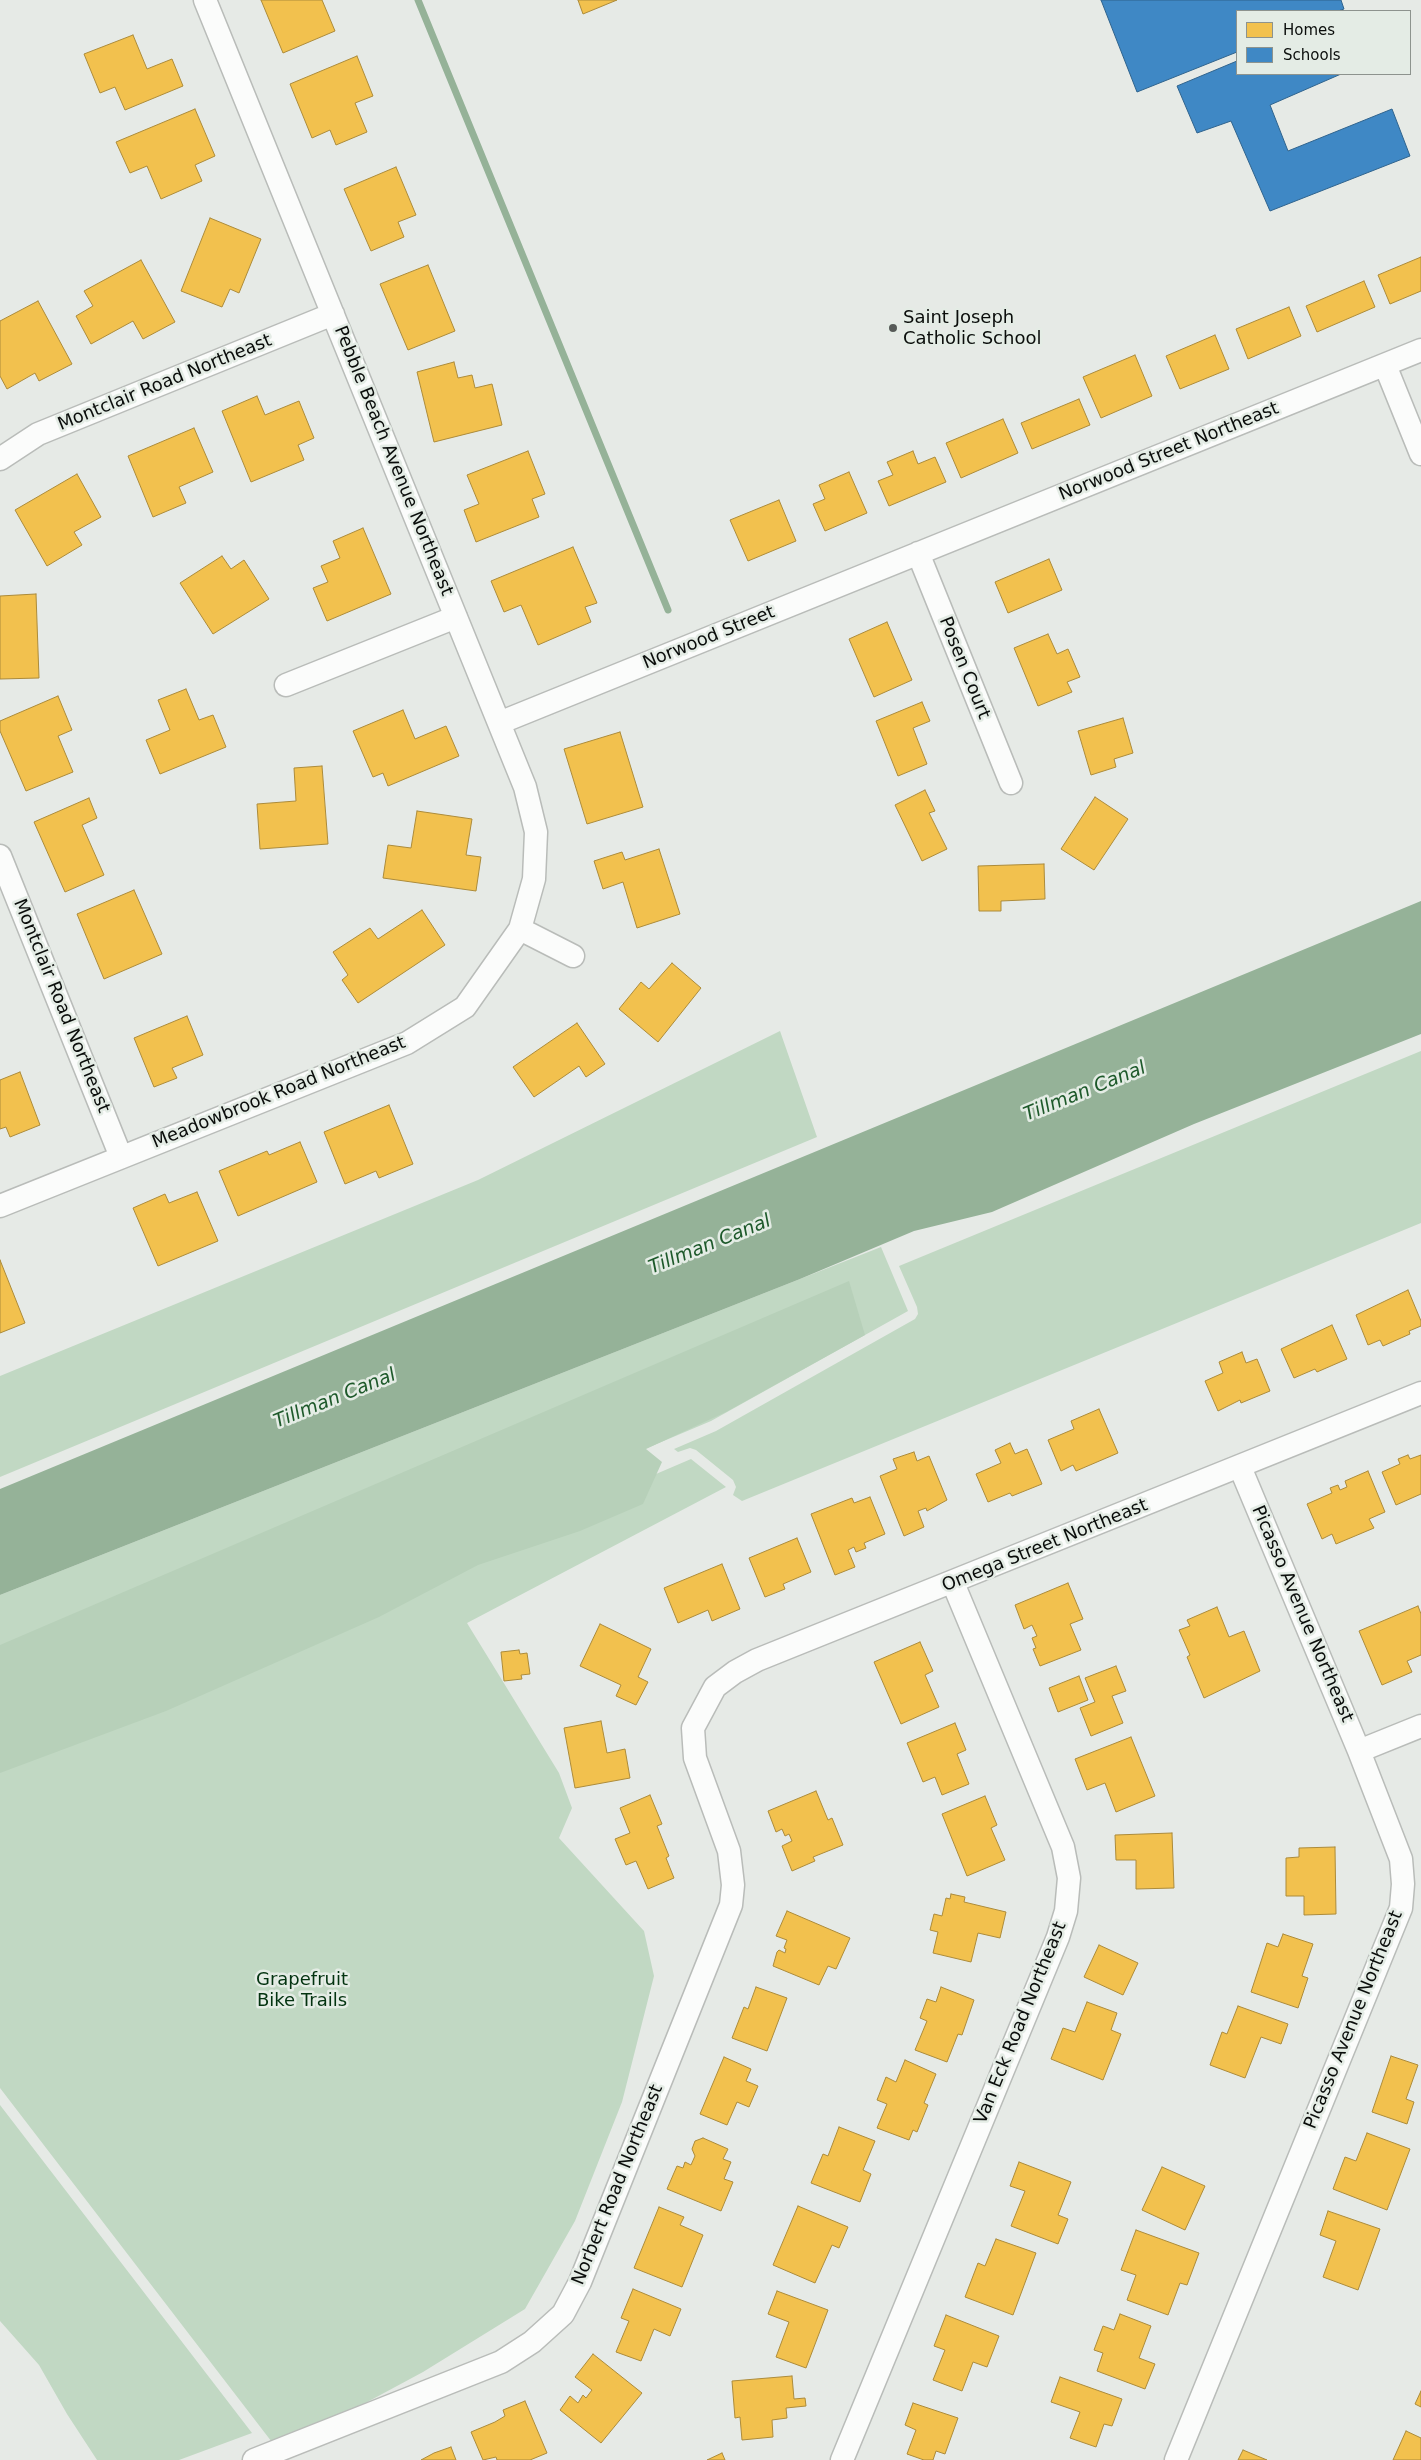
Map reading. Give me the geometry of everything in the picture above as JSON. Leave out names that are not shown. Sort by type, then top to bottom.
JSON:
[{"type":"street","name":"Pebble Beach Avenue Northeast","points":[[205,0],[525,787],[536,832],[534,879],[520,929]]},
{"type":"street","name":"Montclair Road Northeast","points":[[0,459],[38,434],[333,314]]},
{"type":"street","name":"Norwood Street Northeast","points":[[918,553],[1421,350]]},
{"type":"street","points":[[1385,365],[1421,454]]},
{"type":"street","name":"Norwood Street","points":[[500,723],[918,553]]},
{"type":"street","name":"Posen Court","points":[[918,553],[1011,783]]},
{"type":"street","points":[[286,685],[456,617]]},
{"type":"street","name":"Montclair Road Northeast","points":[[0,856],[121,1157]]},
{"type":"street","points":[[520,929],[573,956]]},
{"type":"street","name":"Meadowbrook Road Northeast","points":[[0,1206],[407,1043],[465,1007],[520,929]]},
{"type":"street","name":"Omega Street Northeast","points":[[693,1728],[715,1687],[735,1672],[757,1660],[953,1583],[1421,1393]]},
{"type":"street","name":"Picasso Avenue Northeast","points":[[1176,2460],[1401,1908],[1403,1884],[1401,1859],[1359,1751],[1240,1467]]},
{"type":"street","name":"Van Eck Road Northeast","points":[[842,2460],[1055,1946],[1066,1911],[1069,1878],[1063,1847],[953,1583]]},
{"type":"street","points":[[1359,1751],[1421,1726]]},
{"type":"street","name":"Norbert Road Northeast","points":[[254,2460],[501,2362],[532,2342],[563,2314],[580,2282],[731,1906],[733,1885],[729,1851],[695,1758],[693,1728]]},
{"type":"green space","points":[[780,1031],[817,1137],[0,1477],[0,1376],[478,1180]]},
{"type":"green space","points":[[1421,1051],[1421,1223],[742,1501],[733,1495],[736,1487],[733,1480],[696,1450],[690,1448],[678,1452],[674,1449],[716,1431],[915,1319],[918,1314],[917,1307],[899,1266]]},
{"type":"green space","name":"Grapefruit Bike Trails","points":[[881,1247],[908,1311],[711,1421],[614,1462],[649,1477],[691,1459],[726,1487],[467,1623],[559,1773],[572,1808],[559,1838],[644,1931],[654,1976],[622,2102],[575,2221],[525,2309],[423,2372],[278,2450],[0,2088],[0,1595]]},
{"type":"green space","points":[[0,2105],[252,2433],[179,2460],[97,2460],[67,2414],[39,2365],[0,2321]]},
{"type":"shaded area","points":[[849,1281],[865,1335],[726,1412],[646,1449],[662,1462],[643,1504],[580,1531],[478,1565],[379,1617],[166,1711],[0,1773],[0,1645]]},
{"type":"water","name":"Tillman Canal","points":[[1421,901],[1421,1034],[1194,1124],[992,1212],[914,1231],[800,1279],[0,1595],[0,1489]]},
{"type":"building: Homes","points":[[261,0],[322,0],[335,31],[283,53]]},
{"type":"building: Homes","points":[[578,0],[617,0],[583,14]]},
{"type":"building: Homes","points":[[133,35],[147,69],[172,59],[183,86],[125,110],[115,87],[100,93],[84,54]]},
{"type":"building: Homes","points":[[357,56],[373,96],[355,103],[367,132],[336,145],[330,130],[312,138],[290,84]]},
{"type":"building: Homes","points":[[195,109],[215,156],[195,165],[202,181],[161,199],[147,166],[130,173],[116,142]]},
{"type":"building: Homes","points":[[396,167],[416,215],[398,222],[404,237],[371,251],[344,189]]},
{"type":"building: Homes","points":[[210,218],[261,239],[239,293],[230,289],[222,307],[181,291]]},
{"type":"building: Homes","points":[[1421,257],[1421,291],[1390,304],[1378,275]]},
{"type":"building: Homes","points":[[141,260],[175,322],[143,339],[133,321],[91,344],[76,316],[93,306],[84,291]]},
{"type":"building: Homes","points":[[428,265],[455,331],[408,350],[380,284]]},
{"type":"building: Homes","points":[[1364,281],[1375,307],[1317,332],[1306,306]]},
{"type":"building: Homes","points":[[38,301],[72,364],[39,381],[35,373],[7,389],[0,376],[0,321]]},
{"type":"building: Homes","points":[[1289,307],[1301,336],[1248,359],[1236,329]]},
{"type":"building: Homes","points":[[1215,335],[1229,369],[1180,389],[1166,356]]},
{"type":"building: Homes","points":[[1135,355],[1152,396],[1101,418],[1083,377]]},
{"type":"building: Homes","points":[[454,362],[458,378],[472,375],[475,388],[492,384],[502,425],[434,442],[417,372]]},
{"type":"building: Homes","points":[[257,396],[265,415],[299,401],[314,438],[298,445],[304,460],[251,482],[222,411]]},
{"type":"building: Homes","points":[[1079,399],[1090,425],[1032,449],[1021,423]]},
{"type":"building: Homes","points":[[1003,419],[1018,453],[961,478],[946,443]]},
{"type":"building: Homes","points":[[194,428],[213,472],[179,487],[186,503],[153,517],[128,456]]},
{"type":"building: Homes","points":[[528,451],[545,494],[532,499],[539,517],[476,542],[464,510],[479,504],[467,475]]},
{"type":"building: Homes","points":[[913,451],[918,464],[935,457],[946,482],[889,506],[878,481],[893,475],[887,462]]},
{"type":"building: Homes","points":[[849,472],[867,513],[825,531],[813,504],[825,499],[819,485]]},
{"type":"building: Homes","points":[[77,474],[101,517],[74,532],[82,545],[47,566],[15,510]]},
{"type":"building: Homes","points":[[779,500],[796,541],[748,561],[730,520]]},
{"type":"building: Homes","points":[[363,528],[391,594],[327,621],[313,588],[328,582],[321,566],[340,558],[333,541]]},
{"type":"building: Homes","points":[[573,547],[597,603],[585,607],[591,622],[538,645],[521,605],[504,612],[491,581]]},
{"type":"building: Homes","points":[[222,556],[231,569],[244,560],[269,599],[213,634],[180,583]]},
{"type":"building: Homes","points":[[1049,559],[1062,590],[1008,613],[995,582]]},
{"type":"building: Homes","points":[[36,594],[39,678],[0,679],[0,596]]},
{"type":"building: Homes","points":[[887,622],[912,680],[874,697],[849,639]]},
{"type":"building: Homes","points":[[1048,634],[1057,654],[1068,649],[1080,677],[1067,682],[1072,692],[1038,706],[1014,648]]},
{"type":"building: Homes","points":[[186,689],[199,720],[213,715],[226,747],[160,774],[146,740],[170,730],[158,700]]},
{"type":"building: Homes","points":[[58,696],[72,730],[58,736],[73,772],[26,791],[0,731],[0,721]]},
{"type":"building: Homes","points":[[922,702],[930,721],[913,728],[927,764],[898,776],[876,721]]},
{"type":"building: Homes","points":[[403,710],[415,739],[446,726],[459,756],[388,786],[383,773],[373,777],[353,731]]},
{"type":"building: Homes","points":[[1123,718],[1133,753],[1114,759],[1116,767],[1091,775],[1078,731]]},
{"type":"building: Homes","points":[[620,732],[643,807],[587,824],[564,749]]},
{"type":"building: Homes","points":[[322,766],[328,844],[260,849],[257,804],[296,801],[294,768]]},
{"type":"building: Homes","points":[[925,790],[935,811],[929,813],[947,849],[922,861],[895,805]]},
{"type":"building: Homes","points":[[1095,797],[1128,819],[1094,870],[1061,849]]},
{"type":"building: Homes","points":[[89,798],[97,818],[82,825],[104,875],[65,892],[34,822]]},
{"type":"building: Homes","points":[[417,811],[472,819],[466,855],[481,857],[476,891],[383,878],[388,845],[411,848]]},
{"type":"building: Homes","points":[[659,849],[680,914],[637,928],[623,882],[603,889],[594,861],[622,852],[625,860]]},
{"type":"building: Homes","points":[[1044,864],[1045,899],[1001,901],[1001,911],[979,911],[978,866]]},
{"type":"building: Homes","points":[[134,890],[162,954],[104,979],[77,914]]},
{"type":"building: Homes","points":[[422,910],[445,945],[358,1003],[342,980],[348,975],[333,952],[370,928],[378,939]]},
{"type":"building: Homes","points":[[672,963],[701,988],[658,1042],[619,1009],[641,982],[649,989]]},
{"type":"building: Homes","points":[[187,1016],[203,1055],[172,1068],[177,1078],[154,1087],[134,1038]]},
{"type":"building: Homes","points":[[577,1023],[605,1064],[586,1077],[579,1066],[534,1097],[513,1067]]},
{"type":"building: Homes","points":[[20,1072],[40,1125],[10,1137],[6,1127],[0,1129],[0,1080]]},
{"type":"building: Homes","points":[[389,1105],[413,1164],[379,1178],[376,1171],[345,1184],[324,1132]]},
{"type":"building: Homes","points":[[300,1142],[317,1182],[238,1216],[219,1171],[267,1151],[269,1155]]},
{"type":"building: Homes","points":[[197,1192],[218,1241],[158,1266],[133,1208],[165,1194],[169,1203]]},
{"type":"building: Homes","points":[[0,1260],[25,1323],[0,1333]]},
{"type":"building: Homes","points":[[1408,1290],[1421,1321],[1421,1326],[1409,1331],[1410,1334],[1383,1346],[1380,1340],[1368,1345],[1356,1315]]},
{"type":"building: Homes","points":[[1332,1325],[1347,1359],[1317,1372],[1315,1369],[1294,1378],[1281,1349]]},
{"type":"building: Homes","points":[[1242,1352],[1246,1363],[1257,1359],[1270,1391],[1241,1403],[1240,1400],[1218,1411],[1205,1381],[1223,1373],[1219,1362]]},
{"type":"building: Homes","points":[[1099,1409],[1118,1453],[1076,1471],[1073,1465],[1061,1471],[1048,1440],[1074,1429],[1071,1421]]},
{"type":"building: Homes","points":[[1010,1443],[1015,1454],[1027,1449],[1042,1484],[1012,1496],[1010,1493],[988,1502],[976,1474],[1001,1463],[995,1450]]},
{"type":"building: Homes","points":[[914,1452],[917,1461],[929,1456],[947,1500],[927,1511],[926,1508],[918,1511],[924,1527],[904,1536],[880,1476],[897,1469],[893,1459]]},
{"type":"building: Homes","points":[[1408,1455],[1410,1459],[1421,1455],[1421,1494],[1396,1505],[1382,1472],[1400,1464],[1398,1459]]},
{"type":"building: Homes","points":[[1368,1471],[1385,1512],[1369,1519],[1374,1528],[1336,1544],[1332,1534],[1322,1539],[1307,1504],[1332,1493],[1330,1488],[1338,1485],[1340,1490],[1347,1487],[1345,1481]]},
{"type":"building: Homes","points":[[870,1497],[885,1534],[864,1543],[866,1548],[856,1552],[854,1547],[848,1550],[855,1567],[835,1575],[811,1514],[852,1498],[854,1503]]},
{"type":"building: Homes","points":[[797,1538],[811,1572],[783,1584],[785,1589],[765,1597],[749,1558]]},
{"type":"building: Homes","points":[[722,1564],[740,1609],[712,1621],[708,1610],[678,1623],[664,1588]]},
{"type":"building: Homes","points":[[1068,1583],[1083,1619],[1070,1624],[1081,1650],[1040,1666],[1033,1649],[1036,1648],[1032,1638],[1037,1636],[1032,1625],[1024,1629],[1015,1605]]},
{"type":"building: Homes","points":[[1418,1606],[1421,1614],[1421,1655],[1407,1661],[1412,1672],[1382,1685],[1359,1631]]},
{"type":"building: Homes","points":[[1217,1607],[1229,1637],[1244,1631],[1260,1671],[1204,1698],[1187,1657],[1190,1655],[1179,1630],[1190,1626],[1187,1620]]},
{"type":"building: Homes","points":[[600,1624],[651,1649],[638,1677],[648,1682],[636,1705],[616,1696],[621,1685],[580,1666]]},
{"type":"building: Homes","points":[[920,1642],[933,1671],[925,1675],[939,1707],[901,1724],[874,1662]]},
{"type":"building: Homes","points":[[519,1650],[520,1654],[527,1653],[530,1674],[521,1675],[522,1679],[504,1681],[501,1652]]},
{"type":"building: Homes","points":[[1116,1666],[1126,1691],[1112,1696],[1123,1723],[1091,1736],[1080,1708],[1095,1702],[1085,1678]]},
{"type":"building: Homes","points":[[1079,1676],[1088,1700],[1058,1712],[1049,1688]]},
{"type":"building: Homes","points":[[601,1721],[607,1753],[625,1749],[630,1778],[575,1788],[564,1728]]},
{"type":"building: Homes","points":[[955,1723],[966,1750],[957,1754],[969,1784],[942,1795],[935,1777],[923,1782],[907,1743]]},
{"type":"building: Homes","points":[[1131,1737],[1155,1796],[1116,1812],[1105,1783],[1087,1790],[1075,1759]]},
{"type":"building: Homes","points":[[816,1791],[828,1820],[832,1818],[843,1845],[813,1857],[815,1861],[792,1871],[782,1846],[792,1841],[789,1834],[785,1836],[782,1829],[776,1832],[768,1811]]},
{"type":"building: Homes","points":[[650,1795],[662,1824],[657,1826],[669,1856],[666,1858],[674,1878],[648,1889],[636,1861],[626,1865],[615,1839],[630,1833],[620,1808]]},
{"type":"building: Homes","points":[[985,1796],[997,1825],[991,1828],[1005,1860],[967,1876],[942,1814]]},
{"type":"building: Homes","points":[[1172,1833],[1174,1888],[1136,1889],[1136,1860],[1116,1860],[1115,1835]]},
{"type":"building: Homes","points":[[1335,1847],[1336,1914],[1304,1915],[1304,1896],[1286,1896],[1286,1858],[1299,1857],[1299,1848]]},
{"type":"building: Homes","points":[[951,1894],[965,1897],[964,1902],[1006,1912],[1000,1938],[978,1933],[971,1962],[933,1953],[938,1932],[930,1930],[934,1914],[942,1916],[946,1898],[950,1899]]},
{"type":"building: Homes","points":[[787,1911],[850,1938],[836,1969],[828,1966],[819,1985],[773,1966],[777,1952],[779,1950],[785,1953],[786,1949],[784,1948],[787,1940],[776,1936]]},
{"type":"building: Homes","points":[[1283,1934],[1313,1944],[1302,1976],[1308,1978],[1298,2008],[1251,1992],[1267,1943],[1278,1947]]},
{"type":"building: Homes","points":[[1099,1945],[1138,1963],[1123,1995],[1084,1977]]},
{"type":"building: Homes","points":[[756,1987],[787,1998],[767,2051],[732,2038],[744,2007],[748,2009]]},
{"type":"building: Homes","points":[[941,1987],[974,2000],[962,2035],[958,2034],[947,2062],[915,2050],[927,2021],[920,2018],[927,1999],[936,2002]]},
{"type":"building: Homes","points":[[1087,2002],[1117,2013],[1111,2030],[1121,2034],[1103,2080],[1051,2059],[1063,2028],[1075,2032]]},
{"type":"building: Homes","points":[[1238,2006],[1288,2024],[1281,2044],[1261,2037],[1245,2078],[1210,2065],[1222,2032],[1227,2034]]},
{"type":"building: Homes","points":[[1391,2056],[1418,2065],[1406,2099],[1414,2102],[1407,2124],[1372,2112]]},
{"type":"building: Homes","points":[[724,2057],[751,2069],[746,2081],[758,2086],[749,2107],[737,2102],[727,2125],[700,2114]]},
{"type":"building: Homes","points":[[905,2060],[936,2074],[924,2103],[928,2105],[917,2132],[913,2130],[909,2140],[877,2128],[887,2104],[877,2100],[886,2077],[896,2082]]},
{"type":"building: Homes","points":[[839,2127],[875,2141],[863,2170],[871,2174],[860,2202],[811,2183],[823,2154],[828,2156]]},
{"type":"building: Homes","points":[[1367,2133],[1410,2149],[1387,2210],[1333,2189],[1345,2157],[1356,2161]]},
{"type":"building: Homes","points":[[703,2138],[728,2149],[723,2159],[731,2162],[724,2179],[733,2182],[721,2211],[667,2189],[677,2166],[683,2168],[685,2162],[691,2165],[695,2156],[692,2149],[695,2141]]},
{"type":"building: Homes","points":[[1019,2162],[1071,2182],[1058,2215],[1068,2219],[1058,2244],[1011,2226],[1025,2191],[1010,2186]]},
{"type":"building: Homes","points":[[1162,2167],[1205,2186],[1185,2230],[1142,2210]]},
{"type":"building: Homes","points":[[798,2206],[848,2227],[839,2248],[832,2245],[815,2283],[773,2265]]},
{"type":"building: Homes","points":[[659,2207],[684,2217],[680,2225],[703,2235],[682,2287],[634,2268]]},
{"type":"building: Homes","points":[[1328,2211],[1380,2229],[1358,2290],[1323,2277],[1336,2241],[1320,2235]]},
{"type":"building: Homes","points":[[1136,2230],[1199,2253],[1187,2285],[1180,2283],[1168,2315],[1127,2300],[1136,2275],[1121,2270]]},
{"type":"building: Homes","points":[[996,2239],[1036,2253],[1013,2315],[965,2297],[978,2263],[985,2266]]},
{"type":"building: Homes","points":[[633,2289],[681,2309],[670,2336],[654,2329],[641,2361],[616,2352],[629,2321],[621,2318]]},
{"type":"building: Homes","points":[[777,2291],[828,2310],[806,2368],[776,2357],[789,2322],[768,2314]]},
{"type":"building: Homes","points":[[1120,2314],[1151,2326],[1139,2358],[1155,2364],[1145,2389],[1097,2371],[1103,2353],[1094,2350],[1103,2326],[1114,2330]]},
{"type":"building: Homes","points":[[946,2315],[999,2336],[987,2367],[973,2362],[962,2391],[933,2380],[945,2350],[934,2346]]},
{"type":"building: Homes","points":[[593,2354],[642,2393],[601,2443],[560,2410],[570,2396],[578,2403],[583,2395],[586,2398],[592,2390],[575,2377]]},
{"type":"building: Homes","points":[[792,2376],[794,2399],[805,2398],[806,2406],[786,2408],[787,2418],[772,2420],[773,2437],[742,2440],[740,2417],[735,2418],[732,2381]]},
{"type":"building: Homes","points":[[1060,2377],[1122,2399],[1112,2426],[1104,2424],[1096,2447],[1070,2438],[1080,2412],[1051,2402]]},
{"type":"building: Homes","points":[[1421,2391],[1421,2407],[1415,2404]]},
{"type":"building: Homes","points":[[525,2401],[547,2453],[530,2460],[497,2460],[496,2457],[483,2460],[471,2432],[495,2422],[505,2416],[503,2410]]},
{"type":"building: Homes","points":[[913,2403],[958,2418],[945,2454],[936,2451],[933,2460],[924,2460],[907,2454],[916,2430],[905,2425]]},
{"type":"building: Homes","points":[[1406,2431],[1421,2438],[1421,2460],[1393,2460]]},
{"type":"building: Homes","points":[[451,2447],[456,2460],[421,2460],[434,2453]]},
{"type":"building: Homes","points":[[1243,2450],[1267,2460],[1238,2460]]},
{"type":"building: Homes","points":[[722,2453],[725,2460],[707,2460]]},
{"type":"building: Schools","points":[[1101,0],[1341,0],[1344,9],[1341,10],[1236,10],[1236,52],[1137,92]]},
{"type":"building: Schools","points":[[1236,61],[1236,75],[1339,75],[1270,105],[1288,151],[1392,109],[1410,156],[1270,211],[1231,121],[1197,133],[1177,86]]},
{"type":"waterway","points":[[418,0],[668,610]]},
{"type":"place","name":"Saint Joseph Catholic School","points":[[893,328]]}]
